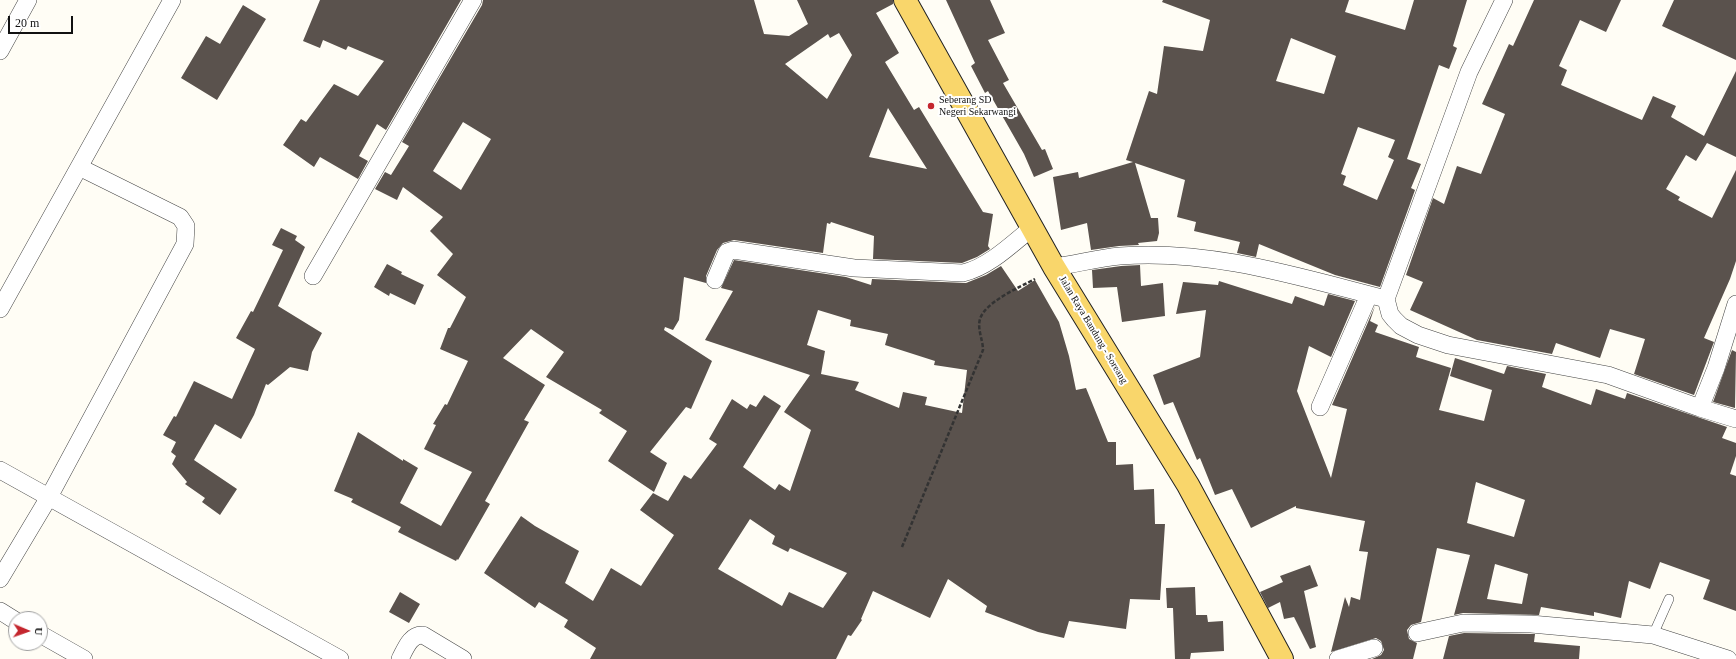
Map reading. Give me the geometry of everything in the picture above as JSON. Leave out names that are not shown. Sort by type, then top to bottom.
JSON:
[{"type":"main road","name":"Jalan Raya Bandung - Soreang","points":[[905,0],[1054,267],[1188,485],[1282,659]]},
{"type":"street","points":[[0,50],[28,0]]},
{"type":"street","points":[[0,309],[172,0]]},
{"type":"street","points":[[313,276],[473,0]]},
{"type":"street","points":[[1504,0],[1469,72],[1386,299],[1390,314],[1401,326],[1418,335],[1448,345],[1608,375],[1700,408],[1736,419]]},
{"type":"street","points":[[0,579],[49,497],[185,244],[186,226],[180,217],[78,167]]},
{"type":"street","points":[[715,280],[726,254],[733,250],[854,268],[963,272],[975,269],[991,260],[1033,227]]},
{"type":"street","points":[[1054,267],[1120,256],[1150,255],[1204,258],[1264,268],[1386,299]]},
{"type":"street","points":[[1320,407],[1369,295]]},
{"type":"street","points":[[1700,408],[1716,368],[1736,304]]},
{"type":"street","points":[[0,470],[340,659]]},
{"type":"street","points":[[1417,633],[1463,623],[1486,622],[1531,624],[1653,636],[1728,659]]},
{"type":"street","points":[[400,659],[412,638],[417,635],[423,635],[463,659]]},
{"type":"street","points":[[48,639],[84,659]]},
{"type":"street","points":[[1338,659],[1374,648]]},
{"type":"lane","points":[[1653,636],[1669,599]]},
{"type":"path","points":[[902,547],[983,350],[980,320],[984,311],[1003,297],[1054,267]]},
{"type":"building","points":[[320,0],[461,0],[386,130],[377,124],[359,156],[368,161],[358,179],[320,157],[314,167],[283,145],[301,119],[306,122],[334,84],[358,96],[384,61],[348,46],[346,50],[323,40],[320,48],[303,41]]},
{"type":"building","points":[[483,0],[754,0],[764,34],[789,36],[808,24],[797,0],[893,0],[893,4],[876,13],[899,53],[885,62],[914,110],[919,107],[983,212],[993,214],[988,246],[990,249],[977,257],[962,263],[873,259],[874,236],[831,222],[830,224],[827,223],[823,253],[734,240],[723,243],[717,250],[706,276],[706,283],[684,277],[679,320],[673,330],[665,327],[664,330],[712,361],[691,409],[686,407],[650,452],[667,463],[654,492],[608,461],[627,431],[599,413],[602,410],[546,377],[564,352],[531,329],[503,358],[545,385],[524,420],[529,422],[485,501],[490,504],[458,560],[457,559],[456,561],[398,532],[401,527],[351,502],[353,499],[334,491],[358,432],[403,461],[403,459],[418,468],[400,503],[441,526],[472,472],[424,449],[436,425],[433,424],[445,404],[447,405],[468,361],[440,349],[448,328],[450,328],[466,297],[437,275],[453,254],[430,231],[443,217],[403,187],[397,200],[375,189],[385,172],[391,175],[409,146],[402,142],[482,5]],"holes":[[[839,33],[852,55],[827,99],[785,64],[828,34],[830,38]],[[888,108],[927,169],[869,157]],[[463,122],[491,139],[461,190],[433,171]]]},
{"type":"building","points":[[946,0],[990,0],[1005,33],[988,40],[1009,80],[1003,83],[1042,150],[1045,149],[1053,169],[1034,177],[1024,154],[988,91],[985,93],[971,66],[975,63]]},
{"type":"building","points":[[1163,0],[1349,0],[1345,12],[1405,30],[1414,0],[1467,0],[1453,46],[1457,48],[1449,69],[1439,65],[1407,159],[1421,164],[1411,188],[1415,190],[1380,287],[1335,275],[1259,244],[1256,257],[1237,253],[1240,242],[1194,231],[1196,222],[1177,217],[1185,180],[1135,163],[1151,218],[1158,218],[1159,233],[1157,241],[1138,243],[1139,245],[1091,250],[1087,223],[1061,230],[1053,177],[1078,172],[1079,178],[1133,162],[1126,160],[1149,91],[1157,94],[1164,46],[1203,51],[1210,20],[1162,2]],"holes":[[[1291,38],[1336,56],[1324,94],[1276,81]],[[1358,127],[1395,140],[1388,157],[1394,160],[1377,200],[1343,185],[1346,176],[1341,174]]]},
{"type":"building","points":[[1534,0],[1621,0],[1606,32],[1580,20],[1559,66],[1567,70],[1561,85],[1642,120],[1653,96],[1676,106],[1671,117],[1704,136],[1736,71],[1736,157],[1707,143],[1696,161],[1686,155],[1666,189],[1680,197],[1678,200],[1712,218],[1736,170],[1736,261],[1730,279],[1704,338],[1714,342],[1694,395],[1634,374],[1645,339],[1610,329],[1600,358],[1556,343],[1552,354],[1477,340],[1410,310],[1423,282],[1406,275],[1433,198],[1444,204],[1457,166],[1481,174],[1505,114],[1482,104],[1509,44],[1513,46]]},
{"type":"building","points":[[1674,0],[1736,0],[1736,60],[1662,26]]},
{"type":"building","points":[[243,5],[266,19],[217,100],[181,78],[206,36],[220,44]]},
{"type":"building","points":[[281,228],[297,236],[295,240],[305,247],[278,306],[322,333],[312,352],[308,371],[290,367],[268,385],[266,384],[254,415],[241,439],[215,424],[194,460],[237,489],[220,515],[202,502],[205,498],[185,484],[187,482],[172,464],[176,456],[171,452],[176,442],[163,435],[174,416],[176,417],[194,381],[232,399],[255,349],[236,338],[251,311],[253,312],[283,250],[272,245]]},
{"type":"building","points":[[734,260],[846,277],[871,285],[872,279],[966,283],[986,275],[1001,266],[1018,291],[1035,280],[1059,322],[1069,356],[1076,390],[1086,388],[1108,442],[1116,442],[1116,465],[1133,464],[1134,490],[1154,489],[1155,524],[1165,524],[1160,600],[1130,599],[1126,629],[1069,621],[1064,638],[1038,632],[985,612],[987,606],[948,579],[930,618],[873,591],[861,619],[862,620],[851,636],[848,635],[836,659],[590,659],[596,648],[564,627],[568,620],[539,602],[535,608],[484,573],[521,516],[535,526],[579,551],[565,583],[593,601],[611,568],[641,586],[674,535],[640,510],[653,493],[668,501],[684,475],[691,479],[717,444],[709,439],[732,399],[747,409],[750,404],[756,407],[764,395],[781,406],[743,467],[775,490],[779,484],[790,491],[811,430],[784,412],[810,375],[705,340],[733,291],[721,288]],"holes":[[[818,310],[851,320],[850,326],[888,334],[885,345],[935,361],[934,365],[967,370],[962,413],[925,405],[927,397],[903,392],[899,408],[855,390],[859,382],[821,374],[825,351],[807,345]],[[750,519],[775,536],[772,544],[788,552],[790,548],[847,573],[823,608],[789,592],[782,606],[718,569]]]},
{"type":"building","points":[[387,264],[402,272],[401,274],[424,285],[415,305],[390,293],[389,296],[374,287]]},
{"type":"building","points":[[1140,265],[1141,286],[1163,283],[1165,316],[1122,322],[1117,287],[1093,288],[1092,270]]},
{"type":"building","points":[[1219,281],[1292,304],[1295,296],[1324,306],[1328,294],[1355,301],[1331,357],[1309,346],[1297,391],[1331,478],[1347,409],[1332,405],[1375,306],[1370,321],[1378,325],[1375,332],[1419,347],[1416,357],[1451,368],[1439,410],[1484,421],[1492,390],[1450,376],[1455,358],[1504,374],[1507,366],[1546,374],[1542,387],[1591,405],[1596,389],[1625,399],[1627,393],[1727,427],[1722,438],[1736,443],[1736,456],[1730,474],[1736,476],[1736,611],[1703,599],[1710,580],[1660,562],[1650,589],[1629,581],[1621,618],[1594,612],[1594,616],[1541,607],[1539,615],[1463,613],[1454,615],[1470,555],[1437,548],[1421,622],[1411,625],[1407,630],[1409,639],[1417,643],[1413,659],[1372,659],[1381,655],[1384,650],[1381,641],[1376,638],[1331,652],[1345,597],[1349,607],[1351,597],[1360,600],[1368,552],[1359,551],[1365,521],[1296,508],[1296,506],[1251,528],[1232,489],[1215,495],[1200,458],[1197,460],[1173,402],[1164,405],[1153,375],[1200,357],[1206,310],[1176,314],[1183,282],[1218,285]],"holes":[[[1476,482],[1525,500],[1514,537],[1467,523]],[[1495,564],[1528,574],[1522,604],[1487,599]]]},
{"type":"building","points":[[1732,350],[1736,352],[1735,408],[1713,402]]},
{"type":"building","points":[[1310,565],[1318,586],[1304,591],[1316,647],[1310,649],[1294,617],[1284,619],[1280,602],[1268,608],[1260,592],[1283,582],[1280,576]]},
{"type":"building","points":[[1195,587],[1196,615],[1207,615],[1208,622],[1223,621],[1224,651],[1191,653],[1190,659],[1175,659],[1173,608],[1167,608],[1166,588]]},
{"type":"building","points":[[400,592],[420,604],[409,623],[389,612]]},
{"type":"building","points":[[1464,633],[1535,634],[1534,642],[1580,646],[1579,659],[1443,659],[1449,636]]},
{"type":"place","name":"Seberang SD Negeri Sekarwangi","points":[[931,106]]}]
